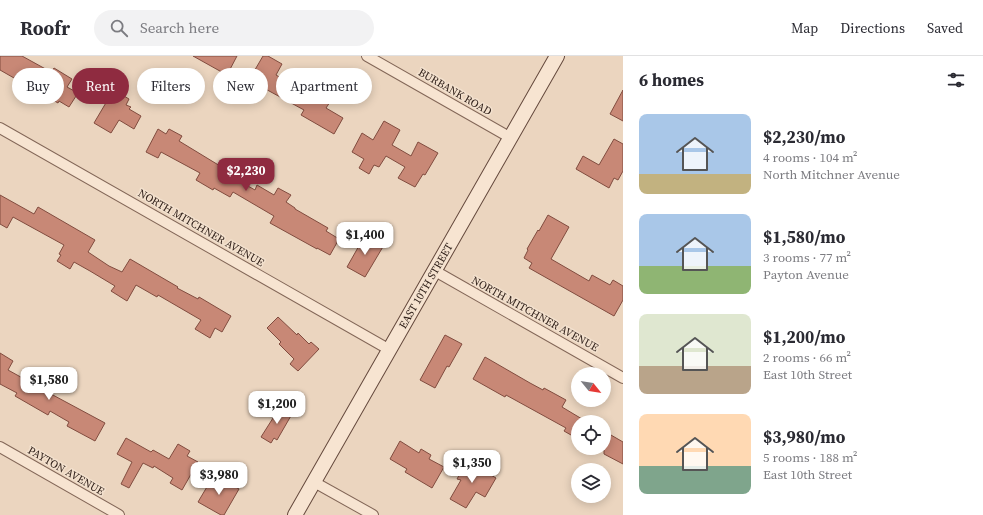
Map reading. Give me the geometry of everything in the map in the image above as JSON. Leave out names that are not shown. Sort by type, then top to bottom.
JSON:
[{"type":"main road","name":"EAST 10TH STREET","points":[[295,515],[557,56]]},
{"type":"street","name":"BURBANK ROAD","points":[[367,56],[511,138]]},
{"type":"street","name":"NORTH MITCHNER AVENUE","points":[[0,128],[390,350]]},
{"type":"street","name":"NORTH MITCHNER AVENUE","points":[[434,271],[623,378]]},
{"type":"street","name":"PAYTON AVENUE","points":[[0,447],[119,515]]},
{"type":"street","points":[[314,482],[373,515]]},
{"type":"building","points":[[0,56],[22,56],[44,68],[12,68],[12,77],[0,70]]},
{"type":"building","points":[[193,56],[237,56],[231,68],[214,68]]},
{"type":"building","points":[[263,56],[268,56],[282,64],[280,68],[276,68],[276,95],[268,90],[268,68],[256,68]]},
{"type":"building","points":[[64,74],[72,79],[67,87],[72,90],[72,102],[69,107],[64,104]]},
{"type":"building","points":[[623,90],[623,121],[610,114]]},
{"type":"building","points":[[105,104],[126,104],[131,107],[129,109],[141,116],[134,129],[119,120],[111,133],[94,123]]},
{"type":"building","points":[[293,104],[329,104],[326,108],[343,118],[334,134],[301,115],[304,110]]},
{"type":"building","points":[[384,121],[400,130],[392,145],[411,156],[418,142],[438,153],[425,175],[423,174],[415,187],[398,178],[405,167],[386,156],[379,167],[374,165],[369,174],[359,168],[364,159],[352,152],[362,133],[373,140]]},
{"type":"building","points":[[158,129],[166,134],[169,129],[182,136],[179,141],[225,169],[223,172],[255,190],[257,185],[274,195],[278,188],[291,195],[286,202],[295,209],[328,228],[326,231],[339,239],[330,255],[270,223],[274,216],[233,192],[230,197],[214,188],[213,190],[196,180],[200,173],[161,152],[158,158],[146,152]]},
{"type":"building","points":[[614,139],[623,144],[623,171],[618,180],[614,178],[609,188],[576,169],[583,156],[599,165]]},
{"type":"building","points":[[0,195],[34,214],[38,207],[95,240],[88,252],[109,266],[122,272],[130,259],[178,287],[177,288],[198,299],[199,297],[231,316],[222,332],[215,328],[210,338],[195,329],[201,320],[158,295],[157,297],[136,285],[127,301],[111,291],[115,286],[90,271],[74,262],[70,269],[57,261],[61,255],[59,254],[64,245],[13,217],[7,228],[0,224]]},
{"type":"building","points":[[548,215],[569,227],[551,259],[589,281],[592,275],[610,285],[613,280],[623,286],[623,300],[614,316],[529,268],[532,263],[524,258],[528,250],[527,249]]},
{"type":"building","points":[[364,237],[374,242],[375,240],[384,245],[365,277],[347,267]]},
{"type":"building","points":[[278,317],[297,335],[298,333],[309,344],[311,342],[319,349],[298,371],[290,364],[294,359],[279,344],[281,342],[267,328]]},
{"type":"building","points":[[445,335],[462,344],[449,367],[447,366],[435,388],[420,380]]},
{"type":"building","points":[[0,353],[13,361],[8,370],[37,386],[42,376],[57,385],[51,394],[105,423],[95,441],[67,426],[69,422],[50,411],[48,415],[15,396],[17,393],[0,384]]},
{"type":"building","points":[[485,357],[543,390],[544,388],[566,400],[562,407],[575,415],[571,415],[571,435],[564,431],[566,428],[506,395],[505,397],[473,379]]},
{"type":"building","points":[[280,407],[292,414],[277,440],[274,438],[271,443],[261,437]]},
{"type":"building","points":[[611,435],[623,442],[623,464],[606,455],[611,455]]},
{"type":"building","points":[[126,438],[151,452],[153,450],[169,459],[178,444],[190,451],[187,456],[198,462],[182,490],[170,483],[173,478],[154,466],[153,468],[143,463],[129,488],[121,484],[132,462],[117,454]]},
{"type":"building","points":[[400,441],[419,453],[421,449],[431,455],[429,459],[444,467],[432,488],[405,472],[407,469],[390,459]]},
{"type":"building","points":[[467,461],[496,478],[485,497],[476,492],[466,508],[450,499],[461,480],[457,479]]},
{"type":"building","points":[[214,475],[239,489],[224,515],[221,515],[198,502]]}]
